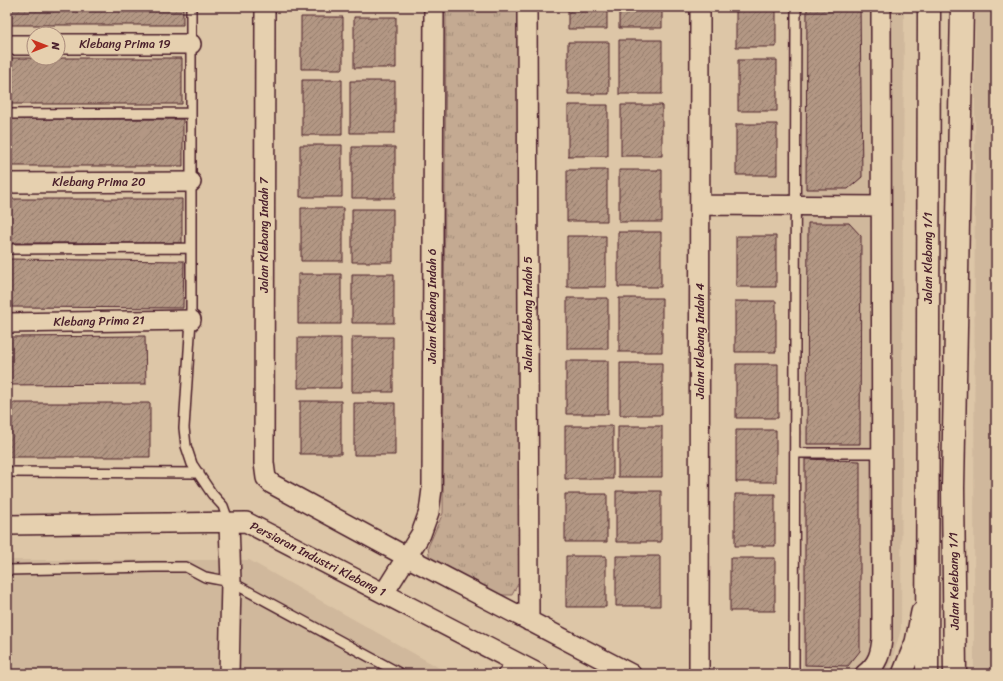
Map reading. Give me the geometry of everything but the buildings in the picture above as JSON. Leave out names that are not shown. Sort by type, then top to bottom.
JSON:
[{"type":"street","name":"Jalan Klebang Indah 7","points":[[265,7],[264,463],[265,474],[269,482],[407,557],[631,674]]},
{"type":"street","name":"Jalan Klebang Indah 6","points":[[384,593],[421,534],[429,512],[432,489],[434,7]]},
{"type":"street","name":"Jalan Klebang Indah 5","points":[[527,7],[529,621]]},
{"type":"street","name":"Jalan Klebang Indah 4","points":[[699,674],[700,7]]},
{"type":"street","points":[[865,674],[871,670],[878,660],[881,652],[881,7]]},
{"type":"street","name":"Jalan Klebang 1/1","points":[[928,508],[929,7]]},
{"type":"street","name":"Jalan Kelebang 1/1","points":[[955,674],[953,488],[962,7]]},
{"type":"street","name":"Klebang Prima 19","points":[[66,44],[192,44]]},
{"type":"street","points":[[7,45],[26,45]]},
{"type":"street","name":"Klebang Prima 20","points":[[7,183],[192,182]]},
{"type":"street","points":[[700,205],[881,206]]},
{"type":"street","name":"Klebang Prima 21","points":[[7,323],[191,320]]},
{"type":"street","points":[[902,674],[916,642],[921,613],[922,558],[928,508]]},
{"type":"street","points":[[927,674],[928,508]]},
{"type":"street","points":[[229,523],[229,674]]},
{"type":"street","name":"Persiaran Industri Klebang 1","points":[[7,525],[250,523],[384,593],[507,667],[539,674]]},
{"type":"lane","points":[[192,7],[191,320],[184,428],[186,446],[192,464],[212,494],[223,506],[229,523]]},
{"type":"lane","points":[[794,674],[796,7]]},
{"type":"lane","points":[[7,114],[192,113]]},
{"type":"lane","points":[[7,249],[191,248]]},
{"type":"lane","points":[[795,453],[882,453]]},
{"type":"lane","points":[[7,472],[199,473]]},
{"type":"lane","points":[[7,570],[186,567],[205,577],[230,582],[401,674]]},
{"type":"shaded area","points":[[802,7],[904,7],[901,629],[891,664],[880,674],[802,674]]},
{"type":"shaded area","points":[[975,7],[996,7],[996,674],[974,674]]},
{"type":"shaded area","points":[[7,560],[249,560],[450,674],[7,674]]},
{"type":"green space","points":[[446,7],[519,7],[519,582],[512,595],[500,595],[430,561],[428,547],[443,513]]}]
